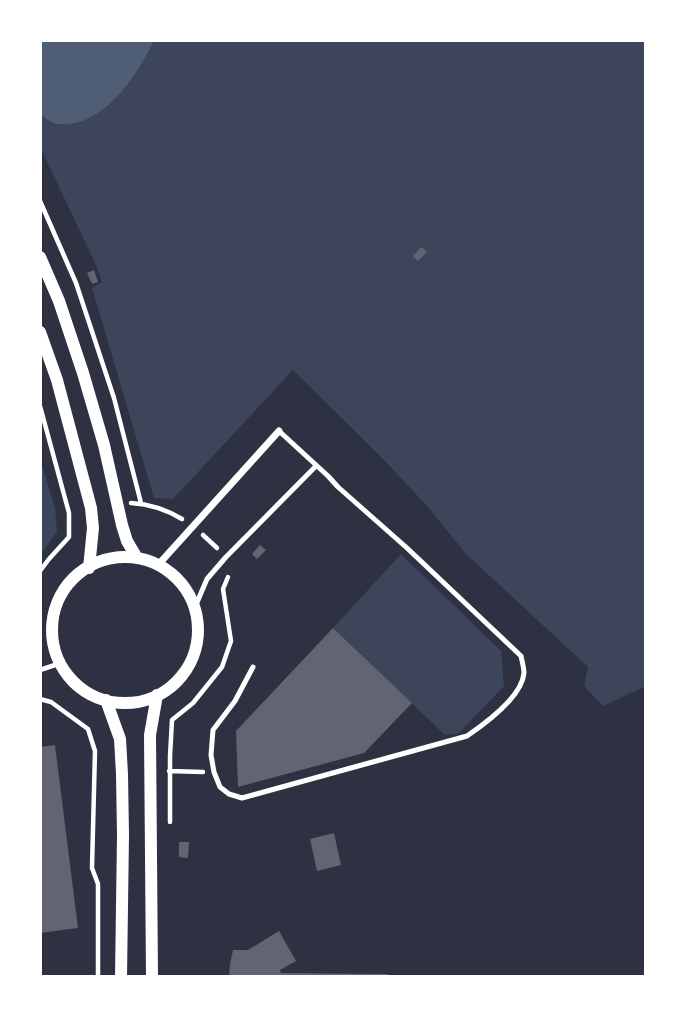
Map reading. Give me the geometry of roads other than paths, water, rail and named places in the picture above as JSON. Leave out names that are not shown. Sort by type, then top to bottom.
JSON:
[{"type":"street","points":[[40,257],[59,302],[83,373],[104,445],[121,525],[137,558]]},
{"type":"street","points":[[40,332],[57,380],[91,508],[93,528],[89,568]]},
{"type":"street","points":[[158,565],[279,431]]},
{"type":"street","points":[[137,558],[158,565],[172,574],[183,586],[195,607],[198,633],[192,658],[178,680],[157,695],[132,702],[106,700],[92,695],[69,676],[55,650],[55,613],[60,599],[77,576],[109,560],[137,558]]},
{"type":"street","points":[[152,977],[150,735],[157,695]]},
{"type":"street","points":[[106,700],[120,739],[122,774],[121,977]]},
{"type":"lane","points":[[253,667],[235,701],[213,730],[211,755],[220,787],[229,794],[242,798],[467,736],[511,699],[524,672],[521,656],[279,431]]},
{"type":"lane","points":[[195,607],[207,579],[316,466]]},
{"type":"lane","points":[[40,670],[61,663]]}]
